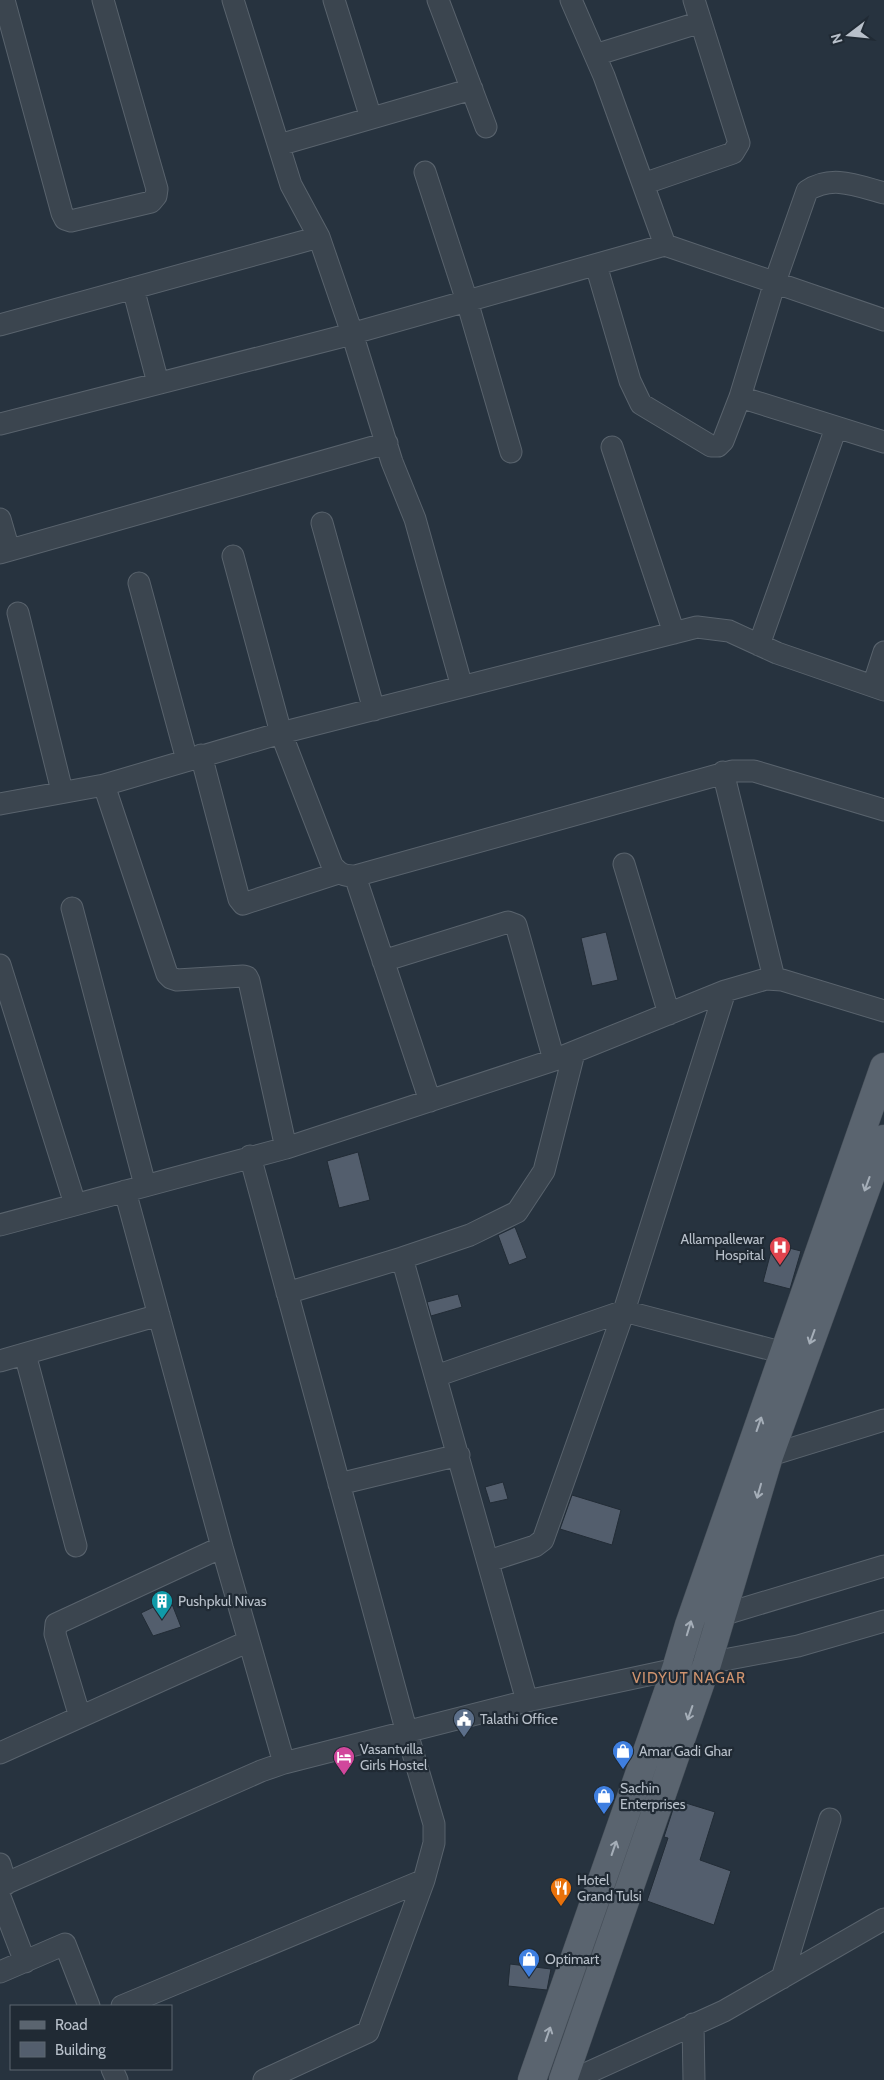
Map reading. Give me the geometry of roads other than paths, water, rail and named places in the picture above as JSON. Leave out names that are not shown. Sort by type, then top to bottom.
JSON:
[{"type":"main road","points":[[563,2080],[722,1616],[757,1459],[784,1353],[884,1067]]},
{"type":"main road","points":[[532,2080],[676,1669],[689,1625],[884,1138]]},
{"type":"street","points":[[4,0],[62,213],[65,219],[71,221],[151,202],[156,196],[158,188],[103,0]]},
{"type":"street","points":[[233,0],[291,184],[319,237],[352,333],[392,462],[415,518],[462,687]]},
{"type":"street","points":[[334,0],[371,118]]},
{"type":"street","points":[[438,0],[486,127]]},
{"type":"street","points":[[571,0],[595,55],[665,245]]},
{"type":"street","points":[[643,184],[733,153],[739,143],[694,0]]},
{"type":"street","points":[[595,55],[700,22]]},
{"type":"street","points":[[279,145],[472,89]]},
{"type":"street","points":[[425,172],[511,452]]},
{"type":"street","points":[[596,265],[630,381],[640,404],[711,446],[718,446],[723,441],[740,397],[775,282],[807,191],[824,182],[834,181],[884,194]]},
{"type":"street","points":[[0,325],[319,237]]},
{"type":"street","points":[[0,424],[352,333],[665,245],[884,320]]},
{"type":"street","points":[[133,288],[158,383]]},
{"type":"street","points":[[740,397],[884,442]]},
{"type":"street","points":[[759,645],[836,428]]},
{"type":"street","points":[[0,519],[5,552],[387,443]]},
{"type":"street","points":[[612,447],[674,633]]},
{"type":"street","points":[[322,522],[374,710]]},
{"type":"street","points":[[233,556],[281,733],[332,865],[346,874],[383,960],[430,1101]]},
{"type":"street","points":[[139,583],[239,900],[243,904],[346,874],[723,772],[754,771],[884,810]]},
{"type":"street","points":[[18,613],[62,792]]},
{"type":"street","points":[[0,804],[104,784],[281,733],[697,627],[729,631],[759,645],[879,688],[884,652]]},
{"type":"street","points":[[723,772],[774,978]]},
{"type":"street","points":[[104,784],[167,974],[177,980],[247,977],[286,1148]]},
{"type":"street","points":[[624,864],[669,1014]]},
{"type":"street","points":[[72,908],[135,1188],[159,1315],[222,1547],[284,1763]]},
{"type":"street","points":[[287,1293],[470,1235],[517,1212],[544,1171],[564,1056],[516,925],[513,922],[508,922],[383,960]]},
{"type":"street","points":[[0,965],[75,1204]]},
{"type":"street","points":[[0,1225],[250,1156],[286,1148],[564,1056],[725,991],[774,978],[884,1010]]},
{"type":"street","points":[[489,1561],[535,1546],[543,1540],[624,1311],[725,991]]},
{"type":"street","points":[[250,1156],[407,1733],[434,1824],[434,1842],[424,1880],[368,2032],[276,2077]]},
{"type":"street","points":[[402,1258],[527,1701]]},
{"type":"street","points":[[436,1376],[624,1311],[784,1353]]},
{"type":"street","points":[[0,1361],[159,1315]]},
{"type":"street","points":[[24,1354],[76,1546]]},
{"type":"street","points":[[757,1459],[884,1420]]},
{"type":"street","points":[[339,1484],[459,1455]]},
{"type":"street","points":[[80,1717],[55,1634],[56,1624],[222,1547]]},
{"type":"street","points":[[722,1616],[884,1566]]},
{"type":"street","points":[[25,1962],[2,1882],[262,1771],[284,1763],[527,1701],[676,1669],[798,1646],[884,1621]]},
{"type":"street","points":[[0,1753],[249,1641]]},
{"type":"street","points":[[782,1978],[830,1819]]},
{"type":"street","points":[[124,2005],[424,1880]]},
{"type":"street","points":[[572,2080],[724,2011],[884,1919]]},
{"type":"street","points":[[0,1972],[65,1944],[89,2005]]},
{"type":"street","points":[[693,2024],[694,2080]]},
{"type":"place","name":"Allampallewar Hospital","points":[[780,1266]]},
{"type":"place","name":"Pushpkul Nivas","points":[[162,1620]]},
{"type":"place","name":"Talathi Office","points":[[464,1738]]},
{"type":"place","name":"Amar Gadi Ghar","points":[[623,1770]]},
{"type":"place","name":"Vasantvilla Girls Hostel","points":[[344,1776]]},
{"type":"place","name":"Sachin Enterprises","points":[[604,1815]]},
{"type":"place","name":"Hotel Grand Tulsi","points":[[561,1907]]},
{"type":"place","name":"Optimart","points":[[529,1978]]},
{"type":"district","name":"VIDYUT NAGAR","points":[[689,1678]]}]
